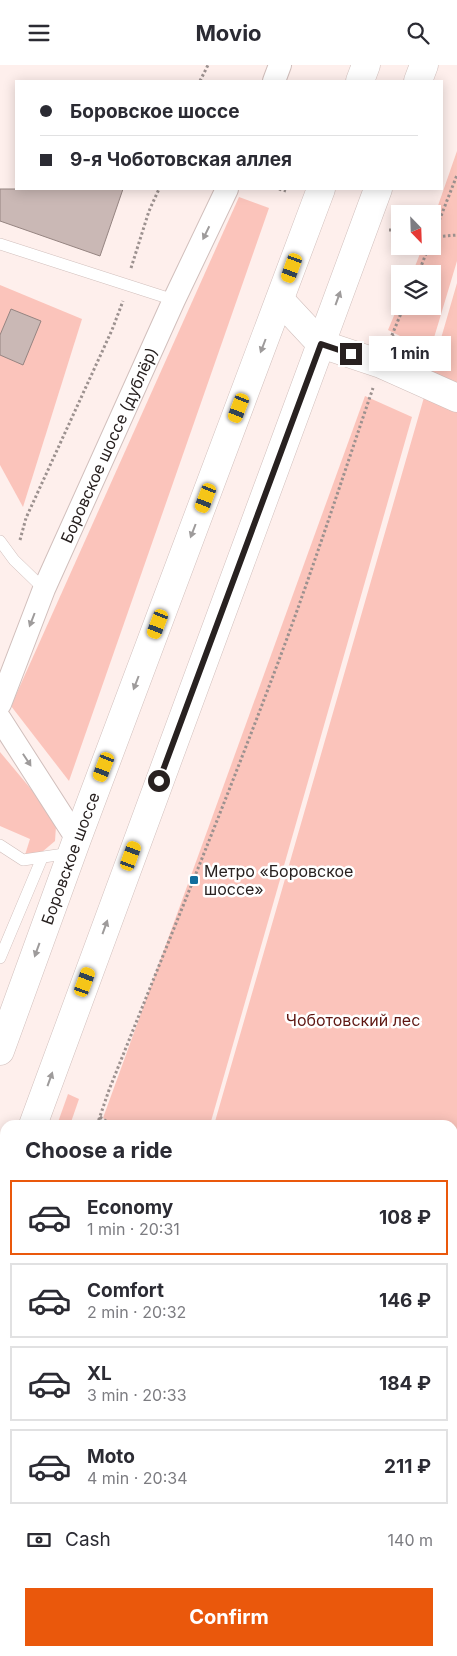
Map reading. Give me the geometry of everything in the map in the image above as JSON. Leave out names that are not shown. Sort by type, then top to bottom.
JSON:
[{"type":"main road","points":[[360,80],[366,65]]},
{"type":"main road","points":[[418,80],[424,65]]},
{"type":"main road","name":"Боровское шоссе","points":[[0,1051],[321,190]]},
{"type":"main road","points":[[35,1120],[378,190]]},
{"type":"main road","points":[[280,300],[321,344],[381,364],[457,398]]},
{"type":"street","points":[[274,80],[280,65]]},
{"type":"street","name":"Боровское шоссе (дублёр)","points":[[0,704],[44,589],[174,300],[227,190]]},
{"type":"street","points":[[0,719],[75,846]]},
{"type":"lane","points":[[0,244],[174,300]]},
{"type":"lane","points":[[1,545],[44,589]]},
{"type":"lane","points":[[0,845],[23,860],[42,858],[75,846]]},
{"type":"lane","points":[[0,958],[42,858]]},
{"type":"path","points":[[201,65],[204,71]]},
{"type":"path","points":[[200,80],[208,65]]},
{"type":"path","points":[[441,216],[457,175]]},
{"type":"path","points":[[14,560],[26,518],[123,303],[132,261],[149,211],[159,190]]},
{"type":"path","points":[[441,236],[457,235]]},
{"type":"path","points":[[99,1120],[276,667],[381,364],[400,315]]},
{"type":"path","points":[[392,336],[441,361]]},
{"type":"path","points":[[100,1117],[104,1120]]},
{"type":"green space","points":[[457,151],[457,261],[441,314],[441,265],[416,265],[419,255],[441,255],[441,205],[438,205]]},
{"type":"green space","points":[[239,197],[269,208],[69,781],[11,706]]},
{"type":"green space","name":"Чоботовский лес","points":[[457,283],[457,1120],[215,1120]]},
{"type":"green space","points":[[0,285],[82,319],[23,507],[0,465]]},
{"type":"green space","points":[[394,315],[441,315],[430,351],[388,330]]},
{"type":"green space","points":[[365,396],[412,417],[211,1120],[106,1120],[103,1118]]},
{"type":"green space","points":[[0,752],[51,813],[56,826],[55,841],[42,852],[25,855],[30,839],[0,826]]},
{"type":"green space","points":[[68,1094],[79,1099],[72,1120],[59,1120]]},
{"type":"building","points":[[0,189],[123,190],[100,256],[0,221]]},
{"type":"building","points":[[11,309],[41,321],[23,365],[0,355],[0,335]]},
{"type":"place","name":"Метро «Боровское шоссе»","points":[[194,880]]},
{"type":"route","points":[[159,781],[321,344],[351,354]]}]
